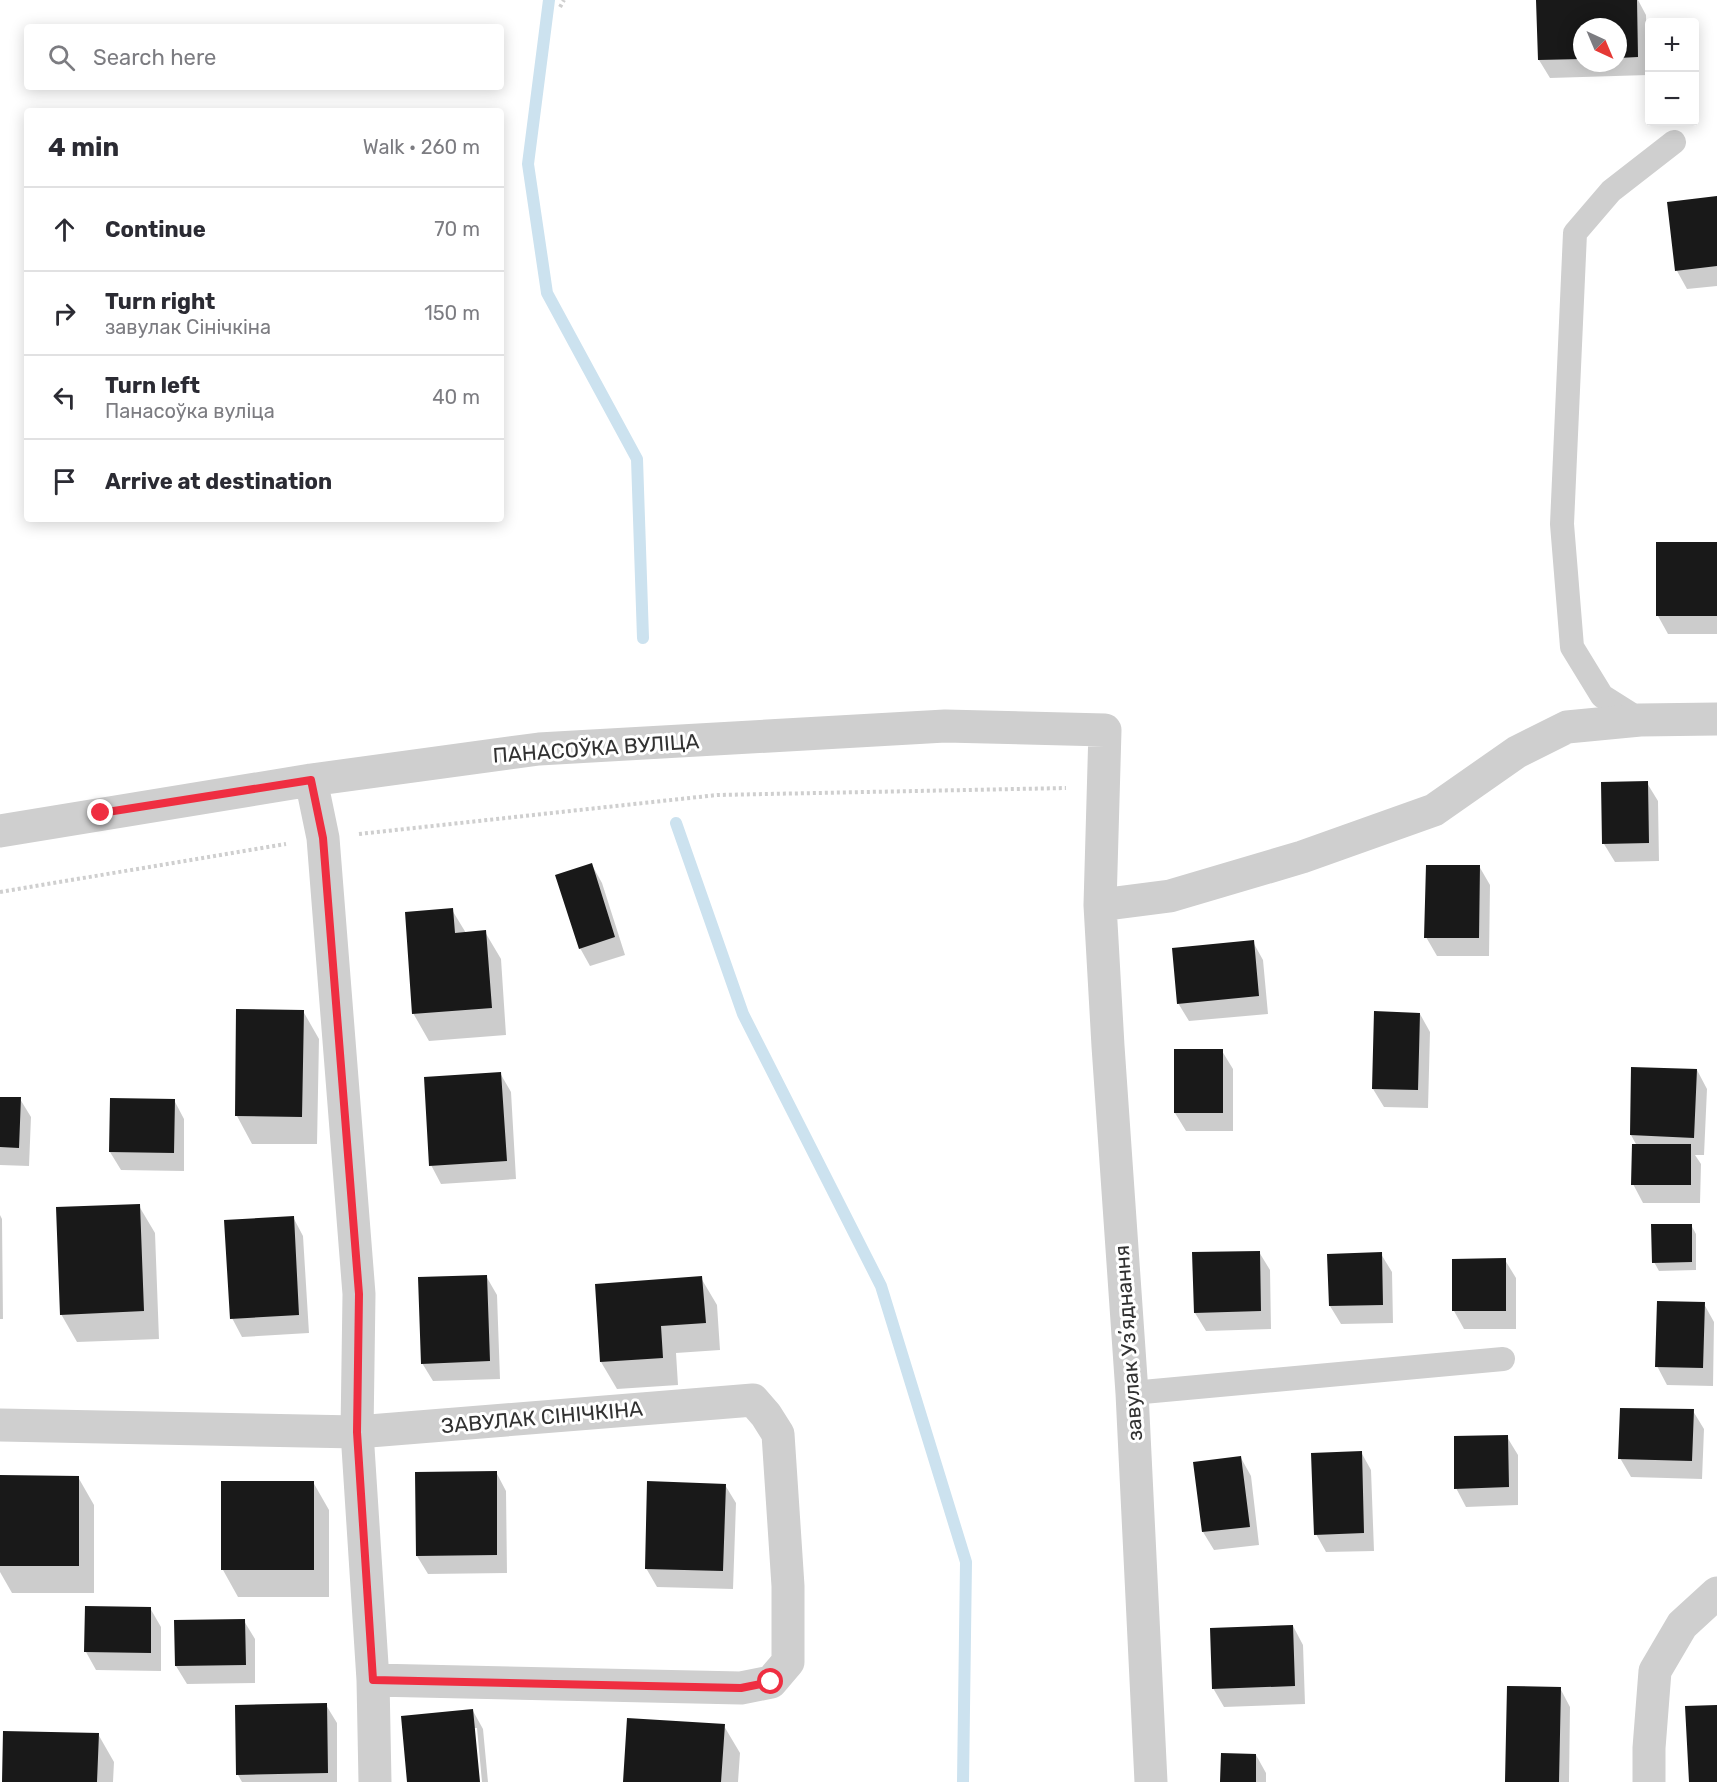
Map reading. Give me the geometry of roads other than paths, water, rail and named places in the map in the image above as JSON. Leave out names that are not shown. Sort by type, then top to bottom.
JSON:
[{"type":"street","points":[[1100,905],[1170,896],[1302,857],[1434,810],[1517,752],[1567,727],[1640,720],[1717,719]]},
{"type":"street","name":"ПАНАСОЎКА ВУЛІЦА","points":[[0,831],[311,780],[539,749],[945,726],[1105,730],[1103,824]]},
{"type":"street","points":[[311,780],[323,838],[359,1294],[357,1432],[373,1680],[375,1782]]},
{"type":"street","name":"завулак Узʼяднання","points":[[1103,824],[1100,905],[1132,1393],[1151,1782]]},
{"type":"street","name":"ЗАВУЛАК СІНІЧКІНА","points":[[0,1425],[357,1432],[753,1400],[766,1415],[778,1434],[788,1586],[788,1662],[771,1682],[741,1688],[373,1680]]},
{"type":"street","points":[[1649,1782],[1649,1748],[1655,1671],[1682,1625],[1717,1593]]},
{"type":"lane","points":[[1640,720],[1602,696],[1572,647],[1562,524],[1575,233],[1611,191],[1674,142]]},
{"type":"lane","points":[[1132,1393],[1503,1359]]},
{"type":"waterway","points":[[549,0],[528,164],[547,293],[637,459],[643,638]]},
{"type":"waterway","points":[[676,823],[743,1014],[881,1286],[966,1562],[963,1782]]}]
